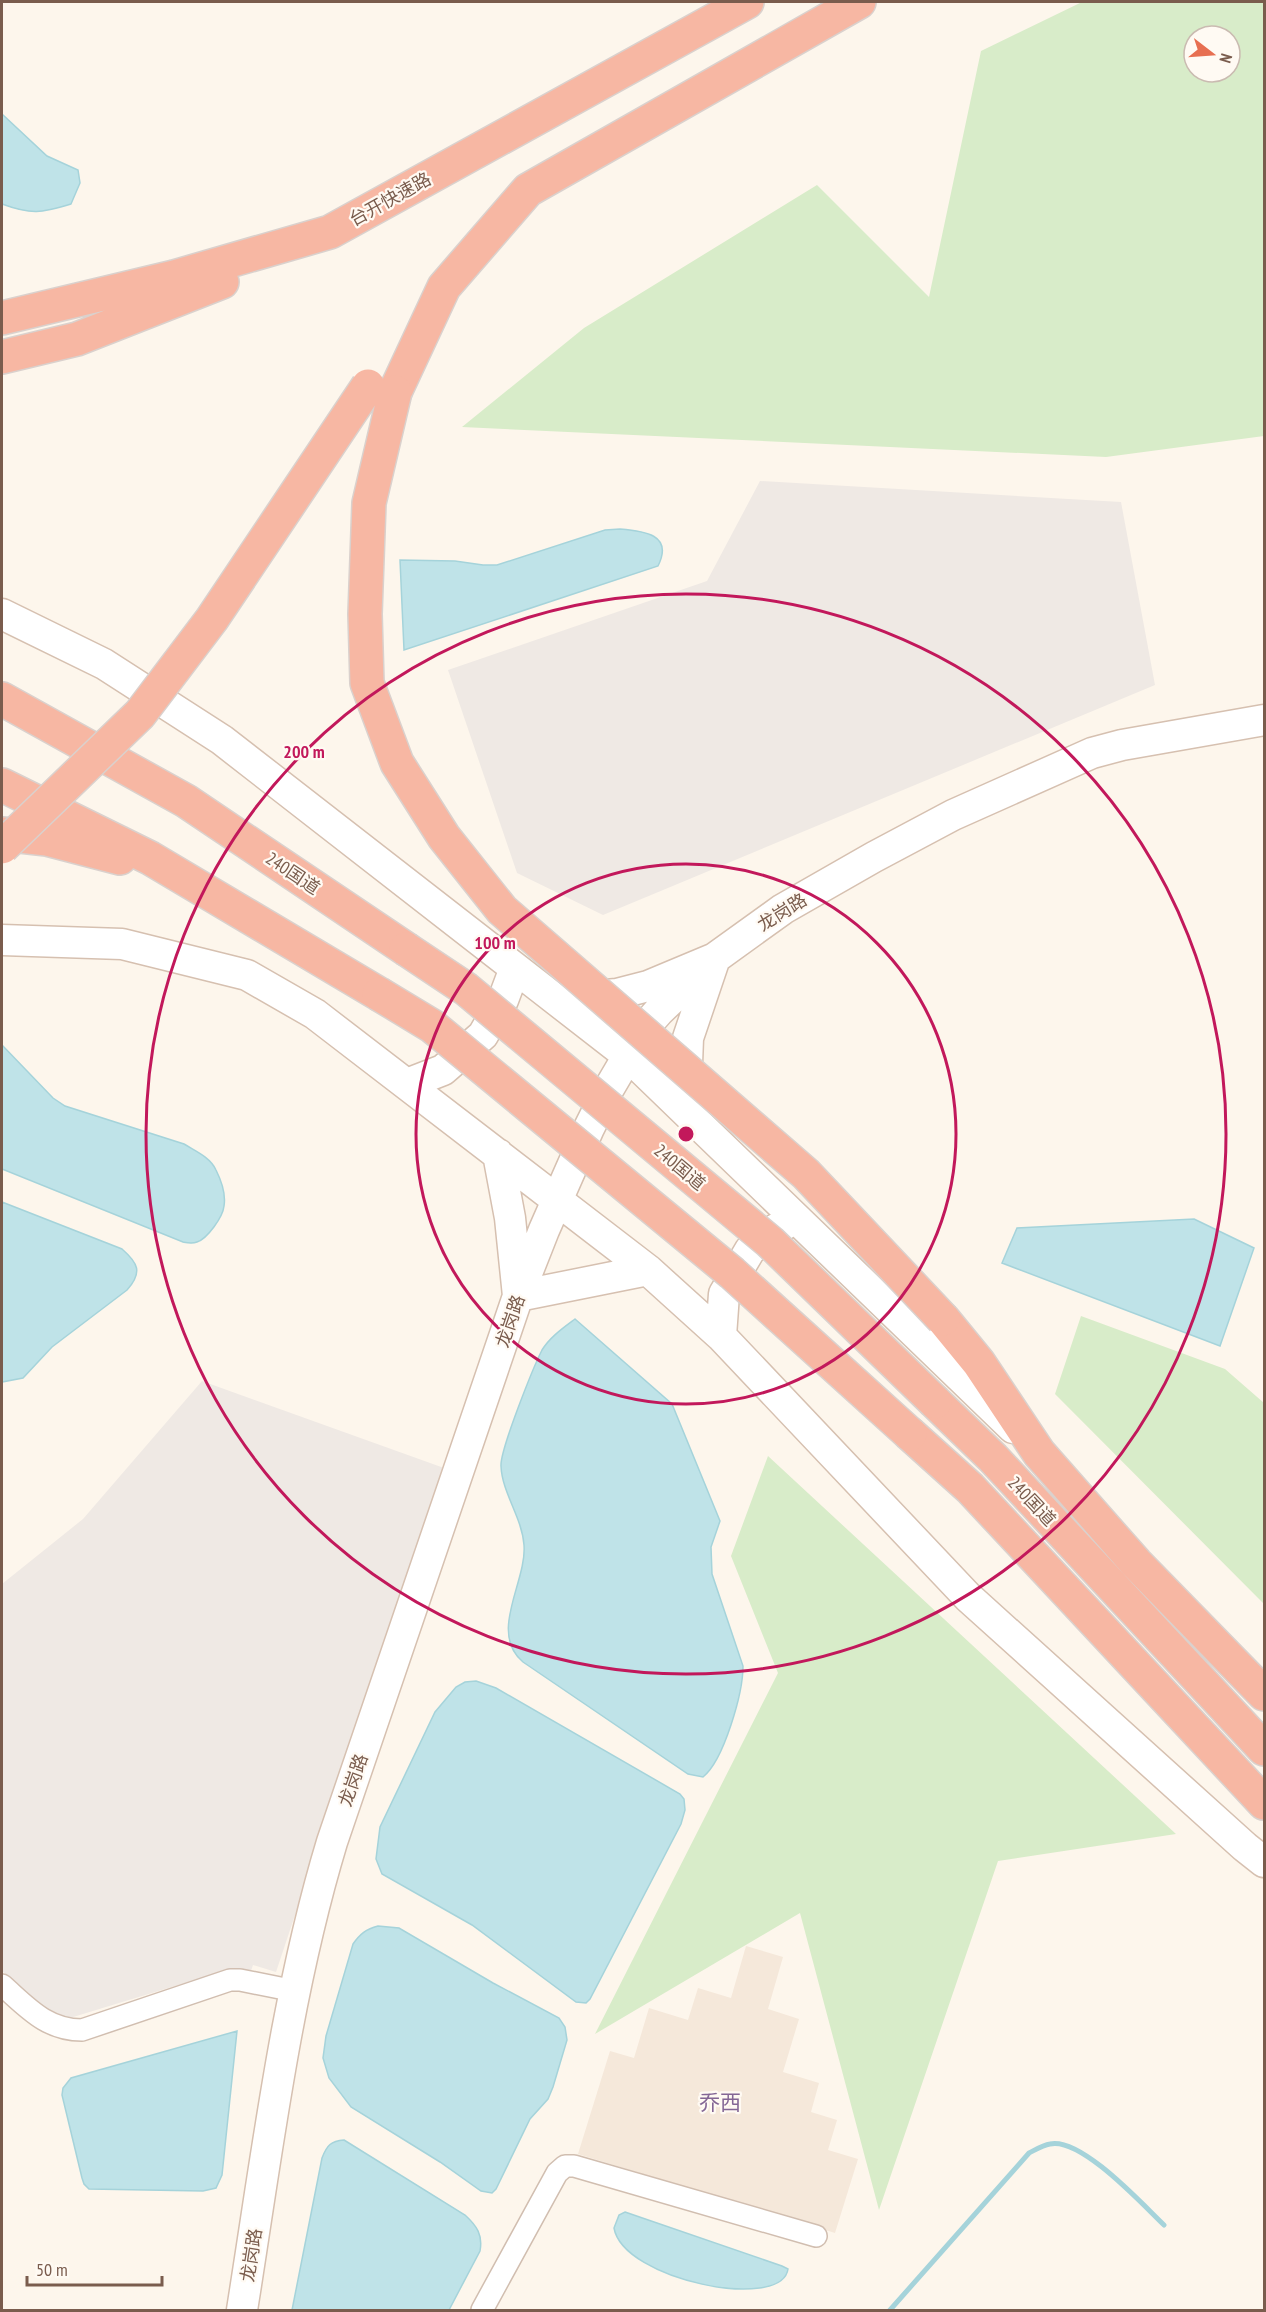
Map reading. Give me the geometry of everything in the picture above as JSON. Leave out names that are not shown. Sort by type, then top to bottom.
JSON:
[{"type":"highway","name":"台开快速路","points":[[2,318],[174,277],[330,232],[747,2]]},
{"type":"highway","points":[[2,847],[140,714],[382,389],[444,287],[528,190],[859,2]]},
{"type":"highway","points":[[2,357],[77,339],[215,285],[330,232]]},
{"type":"highway","points":[[382,389],[369,503],[365,614],[367,683],[397,763],[444,837],[502,910],[806,1174],[943,1319],[979,1363],[1039,1453],[1136,1563],[1264,1694]]},
{"type":"highway","name":"240国道","points":[[2,699],[186,801],[466,989],[770,1242],[993,1458],[1264,1749]]},
{"type":"highway","name":"240国道","points":[[2,785],[120,843],[174,873],[432,1026],[732,1273],[970,1488],[1264,1803]]},
{"type":"highway","points":[[2,834],[47,839],[174,873]]},
{"type":"main road","points":[[2,614],[104,664],[222,740],[627,1055],[1039,1453]]},
{"type":"main road","name":"龙岗路","points":[[242,2310],[295,1991],[310,1920],[332,1842],[518,1296],[589,1128],[627,1055],[659,1011],[715,957],[783,909],[953,815],[1072,760],[1122,745],[1264,720]]},
{"type":"main road","points":[[6,940],[122,944],[247,975],[315,1014],[648,1270],[721,1336],[968,1597],[1264,1862]]},
{"type":"main road","points":[[555,999],[617,994],[648,986],[715,957]]},
{"type":"main road","points":[[691,1116],[686,1092],[688,1038],[715,957]]},
{"type":"main road","points":[[407,1084],[443,1070],[483,1035],[503,1000],[516,968]]},
{"type":"main road","points":[[498,1154],[510,1218],[518,1296],[648,1270]]},
{"type":"main road","points":[[721,1336],[724,1294],[750,1250],[776,1229],[798,1220]]},
{"type":"street","points":[[2,1985],[43,2020],[51,2025],[72,2030],[82,2030],[230,1980],[295,1991]]},
{"type":"street","points":[[482,2310],[556,2173],[565,2166],[574,2166],[816,2236]]},
{"type":"shaded area","points":[[760,481],[1121,502],[1155,685],[603,915],[517,873],[448,670],[707,581]]},
{"type":"shaded area","points":[[202,1381],[444,1468],[276,1972],[253,1965],[250,1974],[224,1971],[60,2021],[2,1971],[2,1584],[83,1519]]},
{"type":"shaded area","points":[[746,1946],[783,1957],[768,2009],[799,2019],[783,2072],[819,2083],[811,2112],[837,2120],[828,2150],[858,2159],[835,2233],[578,2154],[610,2051],[634,2058],[649,2008],[688,2020],[698,1988],[731,1998]]},
{"type":"green space","points":[[1082,2],[1264,2],[1264,436],[1106,457],[462,427],[584,328],[817,185],[929,297],[981,51]]},
{"type":"green space","points":[[1081,1316],[1225,1369],[1264,1403],[1264,1604],[1055,1394]]},
{"type":"green space","points":[[768,1456],[1176,1834],[998,1861],[879,2210],[800,1913],[595,2034],[778,1673],[731,1556]]},
{"type":"water","points":[[2,114],[47,156],[78,170],[80,183],[71,204],[36,212],[2,204]]},
{"type":"water","points":[[620,529],[654,536],[662,547],[658,566],[404,650],[400,560],[455,561],[497,565],[605,530]]},
{"type":"water","points":[[2,1045],[53,1098],[65,1106],[184,1144],[206,1158],[218,1174],[224,1197],[223,1211],[210,1232],[197,1242],[183,1242],[2,1169]]},
{"type":"water","points":[[2,1202],[122,1249],[135,1263],[137,1273],[127,1290],[52,1347],[23,1378],[2,1382]]},
{"type":"water","points":[[1194,1219],[1254,1248],[1220,1346],[1002,1263],[1017,1228]]},
{"type":"water","points":[[575,1319],[672,1404],[720,1521],[711,1547],[712,1574],[743,1666],[736,1709],[725,1742],[711,1768],[703,1777],[688,1774],[523,1662],[513,1650],[509,1636],[509,1622],[520,1575],[524,1545],[520,1525],[502,1476],[502,1457],[518,1409],[542,1350],[561,1329]]},
{"type":"water","points":[[476,1681],[496,1688],[680,1794],[684,1799],[685,1810],[681,1824],[586,2003],[576,2002],[472,1925],[382,1874],[376,1859],[380,1827],[435,1712],[456,1687],[465,1682]]},
{"type":"water","points":[[378,1926],[399,1928],[493,1983],[559,2018],[565,2027],[567,2040],[548,2099],[530,2119],[492,2193],[481,2191],[440,2162],[351,2107],[329,2078],[323,2058],[326,2036],[353,1944],[364,1932]]},
{"type":"water","points":[[237,2031],[222,2175],[216,2188],[203,2191],[89,2189],[82,2178],[62,2095],[63,2088],[71,2078]]},
{"type":"water","points":[[344,2140],[465,2215],[476,2227],[481,2240],[480,2251],[449,2310],[292,2310],[322,2158],[330,2144]]},
{"type":"water","points":[[625,2212],[788,2269],[779,2282],[760,2288],[733,2289],[702,2284],[671,2275],[644,2262],[624,2246],[614,2228],[619,2215]]},
{"type":"waterway","points":[[890,2310],[1029,2153],[1050,2144],[1063,2145],[1094,2161],[1164,2225]]},
{"type":"district","name":"乔西","points":[[720,2102]]}]
